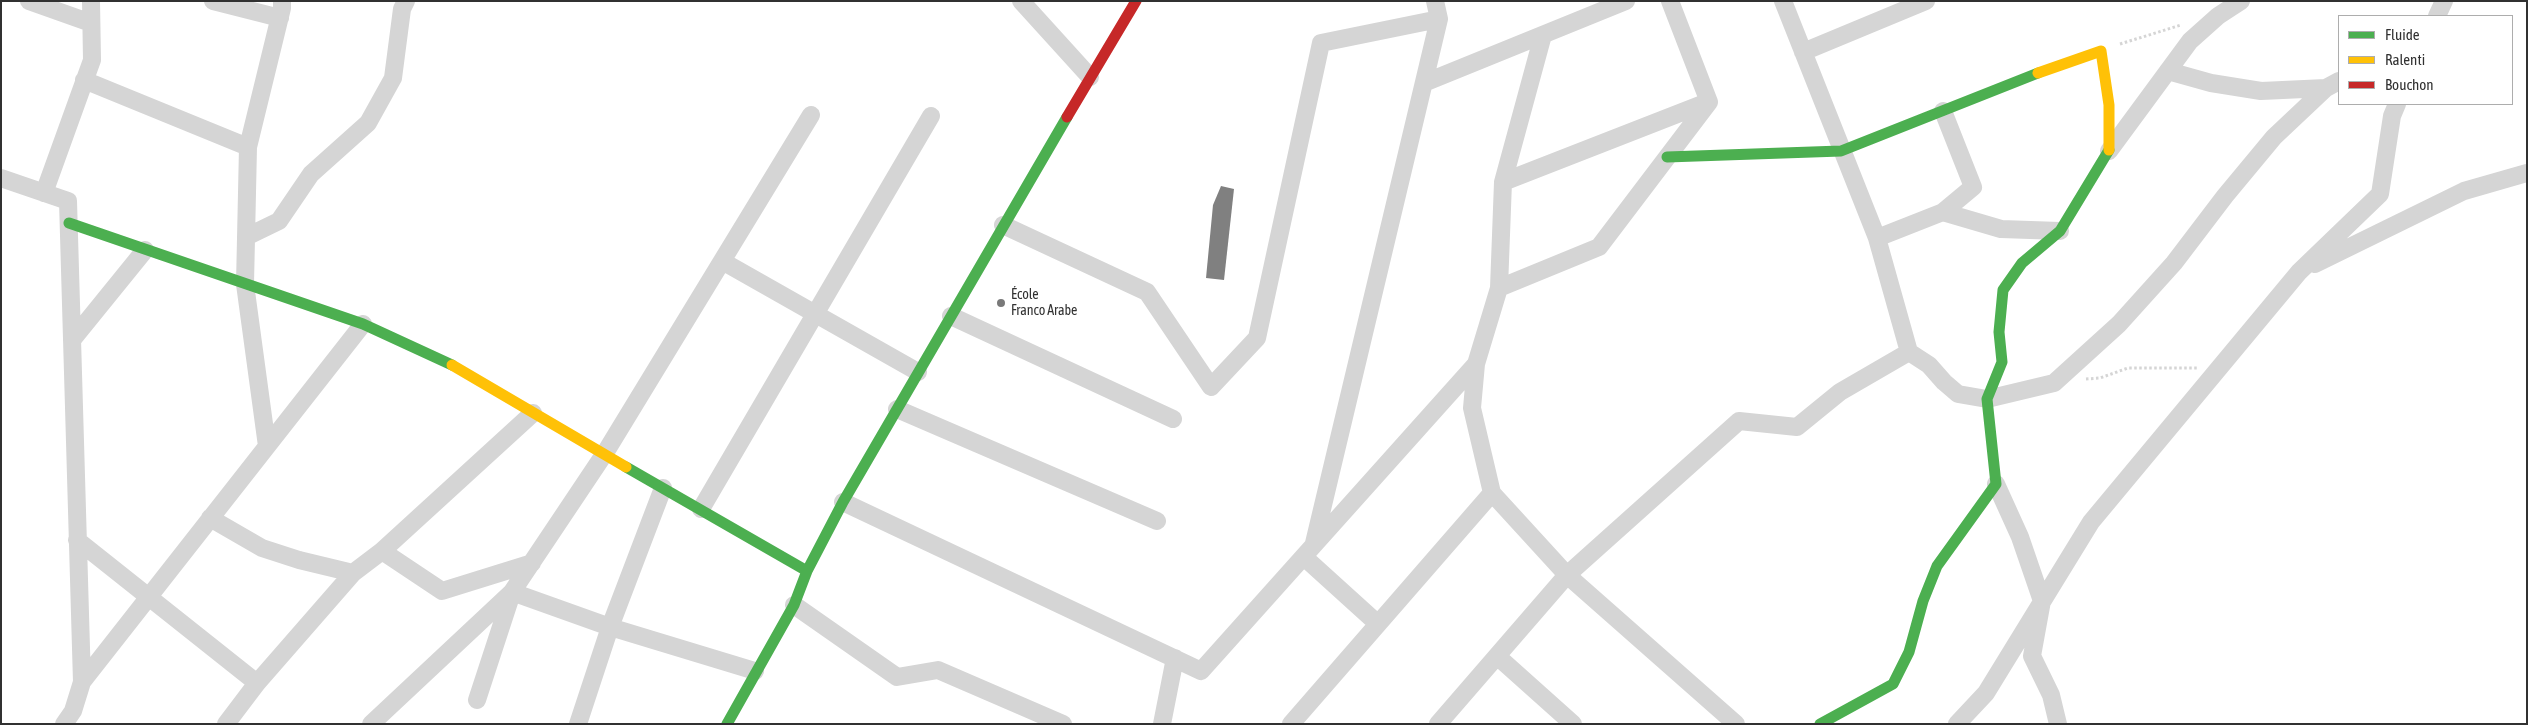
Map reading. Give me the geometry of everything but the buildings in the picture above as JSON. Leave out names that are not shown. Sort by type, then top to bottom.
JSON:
[{"type":"street","points":[[29,1],[91,23]]},
{"type":"street","points":[[44,193],[92,60],[91,1]]},
{"type":"street","points":[[214,1],[281,10],[248,147],[245,284],[267,446]]},
{"type":"street","points":[[246,237],[280,221],[311,174],[368,122],[393,78],[402,9],[406,1]]},
{"type":"street","points":[[1021,1],[1090,77]]},
{"type":"street","points":[[727,724],[755,671],[794,605],[807,571],[843,502],[1003,225],[1136,1]]},
{"type":"street","points":[[1309,551],[1439,19],[1435,1]]},
{"type":"street","points":[[1424,83],[1626,1]]},
{"type":"street","points":[[1670,1],[1709,102]]},
{"type":"street","points":[[1784,1],[1877,238],[1910,352],[1930,365],[1944,382],[1958,394],[1988,399],[2054,383],[2119,324],[2174,263],[2274,136],[2332,84]]},
{"type":"street","points":[[1803,52],[1926,1]]},
{"type":"street","points":[[2058,724],[2051,695],[2032,656],[2042,601],[2020,537],[1996,484],[1988,399],[2002,362],[1999,332],[2003,290],[2022,263],[2060,231],[2109,151],[2190,41],[2218,16],[2241,1]]},
{"type":"street","points":[[2437,15],[2444,1]]},
{"type":"street","points":[[1003,225],[1147,292],[1211,387],[1257,338],[1321,43],[1439,19]]},
{"type":"street","points":[[1543,35],[1503,182],[1499,288],[1476,364],[1472,408],[1492,493],[1567,575],[1736,724]]},
{"type":"street","points":[[1667,157],[1842,151],[2048,69],[2102,51],[2109,104],[2109,151]]},
{"type":"street","points":[[2168,71],[2212,83],[2261,91],[2332,84]]},
{"type":"street","points":[[84,80],[248,147]]},
{"type":"street","points":[[1503,182],[1709,102]]},
{"type":"street","points":[[1499,288],[1599,247],[1709,102]]},
{"type":"street","points":[[1957,724],[1986,693],[2091,522],[2299,272],[2380,194],[2385,150],[2392,116],[2397,105]]},
{"type":"street","points":[[1877,238],[1943,212],[1973,187],[1943,111]]},
{"type":"street","points":[[371,724],[512,592],[605,453],[811,115]]},
{"type":"street","points":[[701,509],[931,116]]},
{"type":"street","points":[[2299,272],[2464,191],[2527,173]]},
{"type":"street","points":[[1,178],[68,201],[82,682],[73,711],[64,724]]},
{"type":"street","points":[[1943,212],[2001,229],[2060,231]]},
{"type":"street","points":[[68,223],[363,324],[462,369],[533,413],[807,571]]},
{"type":"street","points":[[72,340],[145,250]]},
{"type":"street","points":[[722,261],[918,372]]},
{"type":"street","points":[[951,316],[1173,419]]},
{"type":"street","points":[[82,682],[363,324]]},
{"type":"street","points":[[1438,724],[1567,575],[1739,421],[1797,427],[1840,392],[1910,352]]},
{"type":"street","points":[[843,502],[1201,671],[1476,364]]},
{"type":"street","points":[[897,409],[1157,520]]},
{"type":"street","points":[[226,724],[257,683],[353,573],[382,551],[533,413]]},
{"type":"street","points":[[1820,724],[1893,684],[1909,652],[1922,601],[1936,566],[1996,484]]},
{"type":"street","points":[[578,724],[610,627],[663,488]]},
{"type":"street","points":[[1291,724],[1492,493]]},
{"type":"street","points":[[210,518],[262,548],[299,560],[353,573]]},
{"type":"street","points":[[77,540],[257,683]]},
{"type":"street","points":[[382,551],[442,591],[532,563]]},
{"type":"street","points":[[1309,551],[1378,624]]},
{"type":"street","points":[[512,592],[610,627],[755,671]]},
{"type":"street","points":[[477,700],[512,592]]},
{"type":"street","points":[[794,605],[897,677],[938,670],[1063,724]]},
{"type":"street","points":[[1497,656],[1573,724]]},
{"type":"street","points":[[1162,724],[1175,658]]},
{"type":"path","points":[[2102,51],[2156,31],[2182,25]]},
{"type":"path","points":[[2054,383],[2100,378],[2128,368],[2174,366],[2218,369]]},
{"type":"traffic: fast","points":[[1667,157],[1841,151],[2038,73]]},
{"type":"traffic: fast","points":[[727,724],[794,605],[807,571],[843,502],[1067,117]]},
{"type":"traffic: fast","points":[[1820,724],[1893,684],[1909,652],[1923,601],[1937,566],[1996,484],[1987,399],[2002,362],[1999,332],[2003,290],[2022,263],[2060,231],[2109,150]]},
{"type":"traffic: fast","points":[[69,223],[363,324],[452,365]]},
{"type":"traffic: fast","points":[[626,467],[807,571]]},
{"type":"traffic: slow","points":[[2038,73],[2101,51],[2109,105],[2109,150]]},
{"type":"traffic: slow","points":[[452,365],[626,467]]},
{"type":"traffic: jam","points":[[1067,117],[1136,1]]},
{"type":"place","name":"École Franco Arabe","points":[[1001,303]]}]
